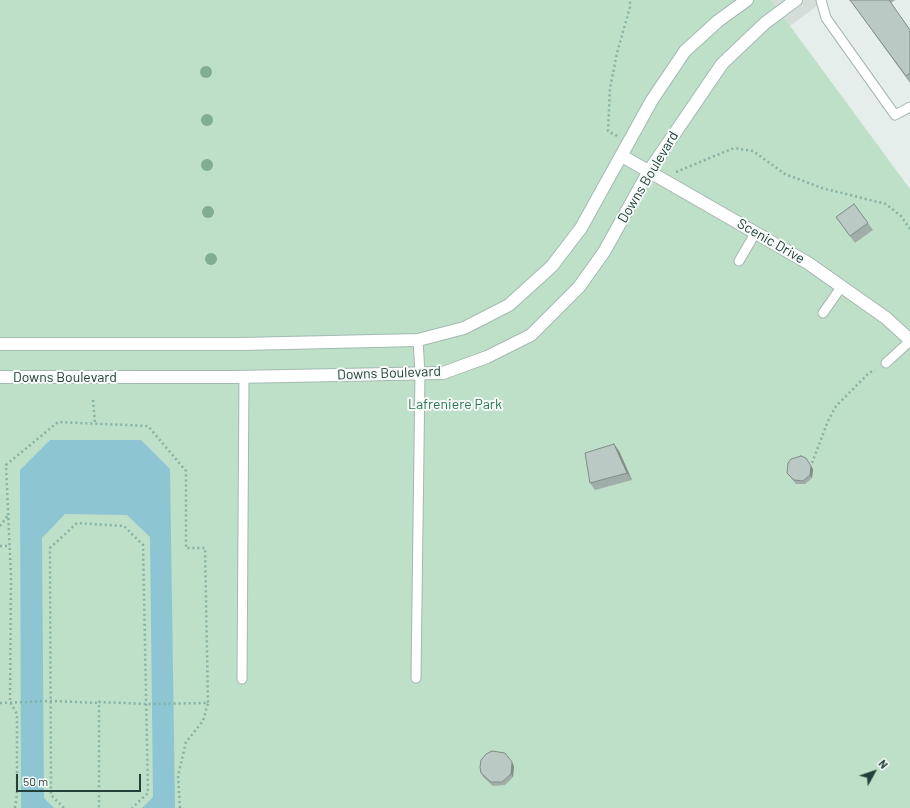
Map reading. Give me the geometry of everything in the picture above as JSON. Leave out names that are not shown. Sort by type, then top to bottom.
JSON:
[{"type":"street","points":[[0,344],[242,344],[418,340],[464,328],[509,305],[552,266],[581,228],[652,100],[685,51],[718,21],[747,0]]},
{"type":"street","name":"Downs Boulevard","points":[[0,377],[244,376],[443,373],[487,357],[531,334],[579,287],[604,252],[649,171],[722,64],[765,23],[796,0]]},
{"type":"street","name":"Scenic Drive","points":[[622,156],[808,263],[886,318],[910,340]]},
{"type":"lane","points":[[821,0],[826,18],[851,56],[895,116],[910,107]]},
{"type":"lane","points":[[739,260],[756,232]]},
{"type":"lane","points":[[823,313],[842,286]]},
{"type":"lane","points":[[416,678],[420,373],[418,340]]},
{"type":"lane","points":[[886,363],[910,340]]},
{"type":"lane","points":[[242,679],[244,376]]},
{"type":"path","points":[[629,142],[608,131],[610,88],[617,53],[630,6],[630,0]]},
{"type":"path","points":[[657,159],[677,172],[734,148],[753,151],[785,174],[822,188],[886,204],[901,216],[910,229]]},
{"type":"path","points":[[812,463],[828,421],[836,406],[869,373],[886,363]]},
{"type":"path","points":[[93,400],[95,423]]},
{"type":"path","points":[[15,808],[18,794],[17,714],[10,702],[10,546],[6,465],[58,422],[148,426],[186,471],[186,548],[205,548],[208,703],[203,721],[186,742],[178,776],[180,808]]},
{"type":"path","points":[[0,526],[8,514]]},
{"type":"path","points":[[64,808],[51,795],[50,548],[77,523],[124,526],[143,545],[148,793],[132,808]]},
{"type":"path","points":[[0,546],[10,546]]},
{"type":"path","points":[[0,702],[51,701],[147,704],[208,703]]},
{"type":"path","points":[[98,703],[98,808]]},
{"type":"shaded area","points":[[771,0],[825,0],[790,26]]},
{"type":"green space","name":"Lafreniere Park","points":[[0,0],[771,0],[910,189],[910,808],[0,808]]},
{"type":"water","points":[[50,440],[141,440],[170,469],[175,808],[142,808],[153,797],[150,537],[127,515],[65,514],[42,538],[44,798],[54,808],[21,808],[20,470]]},
{"type":"building","points":[[850,0],[889,0],[910,30],[910,73],[906,76]]},
{"type":"building","points":[[854,204],[868,223],[850,236],[836,217]]},
{"type":"building","points":[[614,444],[627,473],[590,483],[585,453]]},
{"type":"building","points":[[801,456],[806,458],[811,466],[810,475],[803,481],[794,480],[787,473],[788,463],[791,459]]},
{"type":"building","points":[[492,751],[505,753],[512,762],[511,774],[502,782],[491,782],[481,773],[481,760],[486,754]]}]
